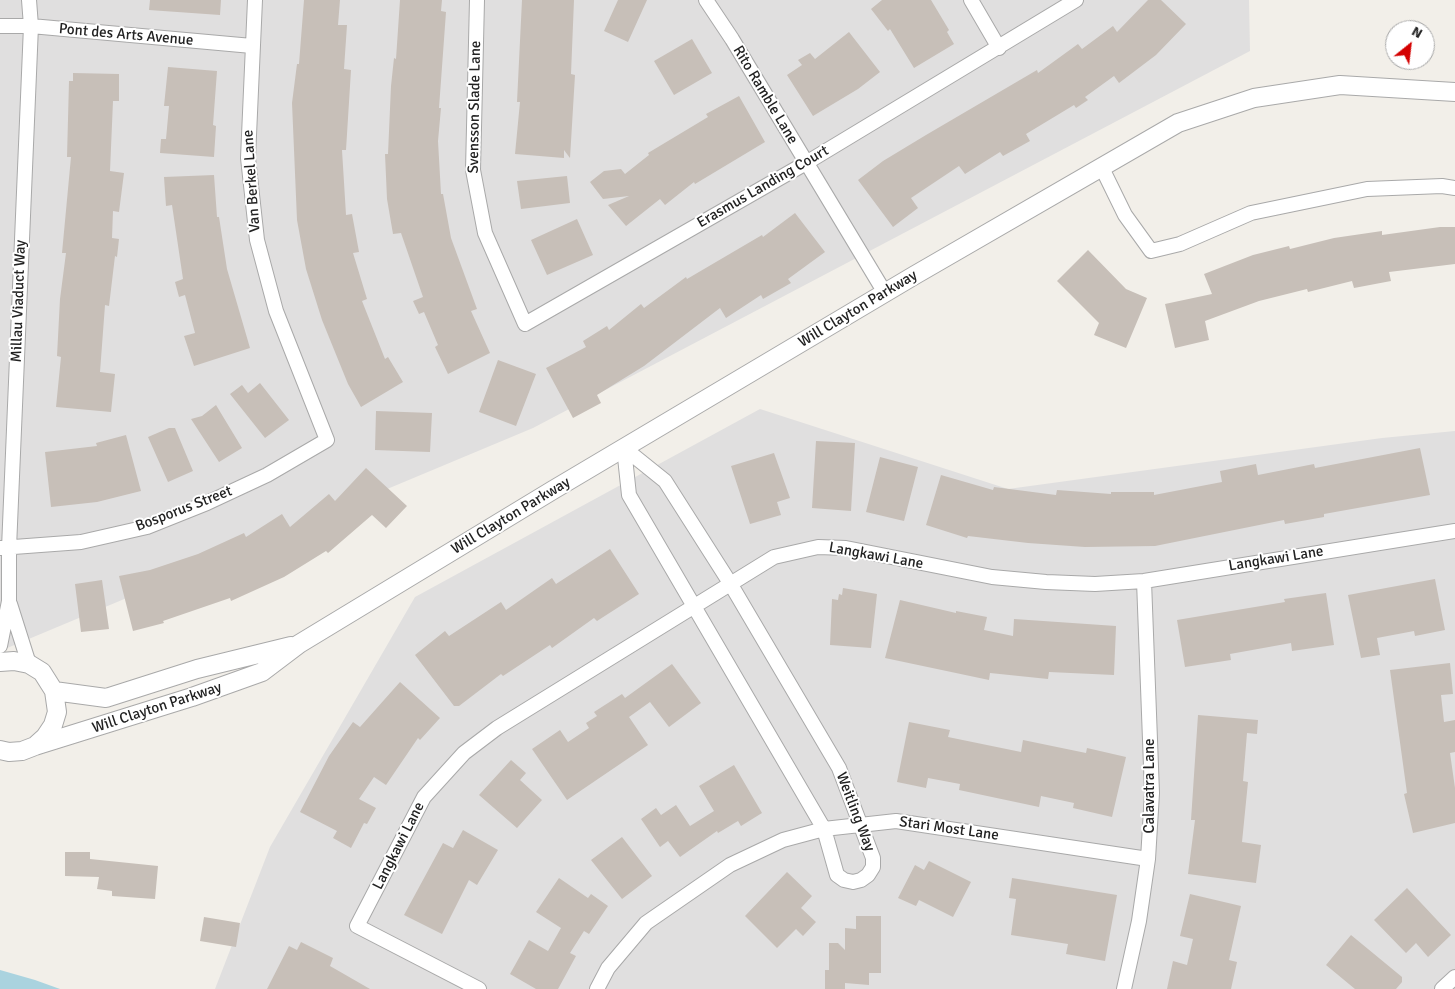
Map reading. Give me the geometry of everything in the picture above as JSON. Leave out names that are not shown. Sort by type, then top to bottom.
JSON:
[{"type":"street","name":"Millau Viaduct Way","points":[[28,0],[31,26],[4,548],[9,601],[29,664]]},
{"type":"street","name":"Van Berkel Lane","points":[[255,0],[248,158],[257,240],[276,311],[327,440]]},
{"type":"street","name":"Svensson Slade Lane","points":[[477,0],[473,170],[485,233],[525,324]]},
{"type":"street","name":"Rito Ramble Lane","points":[[706,0],[885,293]]},
{"type":"street","points":[[972,0],[999,48]]},
{"type":"street","name":"Erasmus Landing Court","points":[[525,324],[806,163],[1076,0]]},
{"type":"street","name":"Pont des Arts Avenue","points":[[0,26],[31,26],[252,46]]},
{"type":"street","name":"Will Clayton Parkway","points":[[0,750],[9,752],[22,751],[192,697],[262,672],[299,644],[624,448],[885,293],[1178,123],[1254,98],[1340,85],[1455,92]]},
{"type":"street","points":[[1102,168],[1125,215],[1151,251],[1180,244],[1251,213],[1367,189],[1442,186],[1455,188]]},
{"type":"street","name":"Bosporus Street","points":[[4,548],[80,542],[147,527],[207,503],[267,475],[327,440]]},
{"type":"street","name":"Weitling Way","points":[[624,448],[665,481],[730,583],[839,768],[873,858],[873,867],[862,880],[853,882],[844,880],[837,875],[824,829],[692,606],[629,495],[624,448]]},
{"type":"street","name":"Langkawi Lane","points":[[479,989],[357,926],[424,797],[464,753],[497,728],[774,557],[818,547],[846,548],[950,570],[1001,578],[1095,584],[1144,581],[1455,530]]},
{"type":"street","name":"Calavatra Lane","points":[[1124,989],[1139,921],[1148,859],[1152,793],[1144,581]]},
{"type":"street","name":"Millau Viaduct Way","points":[[0,646],[9,601]]},
{"type":"street","name":"Will Clayton Parkway","points":[[54,691],[106,698],[197,669],[299,644]]},
{"type":"street","points":[[0,662],[14,661],[29,664],[42,672],[54,691],[57,712],[53,725],[46,737],[35,746]]},
{"type":"street","name":"Stari Most Lane","points":[[597,989],[608,968],[646,923],[730,865],[783,840],[824,829],[860,823],[896,821],[1148,859]]},
{"type":"street","points":[[1442,989],[1455,977]]},
{"type":"shaded area","points":[[0,0],[1249,0],[1250,51],[533,428],[0,651]]},
{"type":"shaded area","points":[[760,409],[1008,489],[1382,438],[1455,431],[1455,989],[215,989],[270,847],[415,597]]},
{"type":"water","points":[[0,970],[35,980],[60,989],[0,989]]},
{"type":"building","points":[[150,0],[221,0],[220,15],[149,10]]},
{"type":"building","points":[[304,0],[340,0],[338,25],[347,25],[344,69],[351,70],[346,150],[342,150],[346,215],[352,214],[359,252],[353,253],[367,299],[362,301],[385,359],[388,357],[403,382],[361,407],[348,384],[322,320],[306,269],[297,220],[292,103],[297,64],[299,64]]},
{"type":"building","points":[[400,0],[442,0],[441,11],[446,12],[438,141],[441,194],[443,194],[451,238],[477,309],[471,311],[490,353],[448,374],[435,347],[438,345],[424,312],[419,314],[413,301],[423,297],[401,233],[393,234],[387,199],[385,154],[388,154],[391,86],[394,58],[396,59]]},
{"type":"building","points":[[522,0],[574,0],[571,74],[575,75],[570,158],[564,150],[564,158],[515,154],[520,102],[517,102]]},
{"type":"building","points":[[618,0],[647,0],[628,42],[604,31]]},
{"type":"building","points":[[882,0],[931,0],[949,30],[947,32],[954,44],[914,68],[890,29],[888,31],[871,9]]},
{"type":"building","points":[[1148,0],[1161,0],[1186,24],[1156,55],[1119,83],[1114,76],[1085,97],[1088,100],[1076,108],[1074,105],[1026,134],[1030,141],[1003,156],[1000,152],[965,174],[959,166],[911,198],[918,208],[893,227],[858,180],[883,161],[926,135],[1037,70],[1038,73],[1078,44],[1082,49],[1113,26],[1117,32]]},
{"type":"building","points":[[849,32],[880,72],[858,89],[813,116],[787,75],[802,65],[798,60],[810,53],[815,59]]},
{"type":"building","points":[[692,39],[712,73],[674,95],[654,61]]},
{"type":"building","points":[[168,67],[217,71],[213,125],[216,126],[214,157],[160,153],[161,139],[166,139],[169,106],[164,106]]},
{"type":"building","points":[[73,73],[119,74],[119,101],[113,101],[110,171],[124,173],[119,212],[113,211],[112,238],[119,239],[109,306],[105,305],[100,372],[115,374],[111,412],[56,407],[61,357],[57,356],[60,299],[66,253],[62,253],[71,157],[67,157],[69,81],[73,81]]},
{"type":"building","points":[[739,96],[765,142],[695,184],[694,182],[665,205],[660,199],[626,226],[608,205],[629,196],[603,199],[590,182],[604,171],[621,169],[625,174],[649,155],[648,153],[708,117],[706,114]]},
{"type":"building","points":[[214,175],[217,217],[219,217],[227,269],[250,348],[194,366],[184,336],[195,333],[185,295],[179,297],[175,282],[183,279],[172,205],[166,206],[164,177]]},
{"type":"building","points":[[567,176],[570,203],[521,209],[517,181]]},
{"type":"building","points":[[795,213],[825,252],[788,279],[791,283],[763,299],[761,295],[726,318],[720,308],[644,366],[597,395],[601,403],[573,418],[546,368],[586,347],[583,341],[607,326],[609,330],[641,304],[644,308],[686,277],[687,279],[762,235],[763,237]]},
{"type":"building","points":[[577,219],[593,255],[547,275],[531,240]]},
{"type":"building","points":[[1440,227],[1455,227],[1455,264],[1389,272],[1391,281],[1354,288],[1352,281],[1308,292],[1307,289],[1259,301],[1205,321],[1209,340],[1175,348],[1165,304],[1212,294],[1204,274],[1253,255],[1289,246],[1290,249],[1334,238],[1382,231],[1382,235]]},
{"type":"building","points":[[1088,250],[1126,289],[1147,298],[1126,348],[1094,335],[1099,323],[1057,281]]},
{"type":"building","points":[[498,360],[536,374],[516,426],[479,412]]},
{"type":"building","points":[[260,383],[289,420],[265,438],[230,394],[242,385],[248,393]]},
{"type":"building","points":[[216,405],[242,448],[219,462],[191,419],[202,416]]},
{"type":"building","points":[[376,411],[432,413],[430,452],[375,450]]},
{"type":"building","points":[[169,428],[175,428],[193,471],[168,482],[148,437]]},
{"type":"building","points":[[126,435],[141,491],[97,502],[51,507],[45,452],[97,446],[96,443]]},
{"type":"building","points":[[816,441],[855,443],[851,511],[812,508]]},
{"type":"building","points":[[1420,448],[1430,495],[1324,514],[1324,517],[1285,524],[1284,520],[1155,546],[1085,547],[968,536],[967,538],[926,525],[941,475],[993,490],[994,487],[1056,495],[1057,490],[1111,494],[1111,492],[1154,492],[1154,495],[1222,482],[1220,471],[1256,464],[1258,475],[1314,464],[1315,468]]},
{"type":"building","points":[[774,453],[790,498],[777,502],[781,515],[750,524],[731,466]]},
{"type":"building","points":[[880,457],[918,467],[904,521],[866,512]]},
{"type":"building","points":[[366,468],[407,506],[386,528],[372,515],[328,553],[326,551],[284,577],[231,601],[230,598],[163,621],[164,623],[133,631],[119,576],[150,570],[198,554],[244,533],[246,537],[282,514],[290,527],[329,494],[335,501]]},
{"type":"building","points":[[610,549],[639,594],[597,621],[594,618],[552,648],[550,645],[503,676],[501,674],[459,706],[454,706],[415,655],[445,631],[449,636],[501,602],[506,610],[552,578],[556,584]]},
{"type":"building","points":[[1435,579],[1445,630],[1415,636],[1414,631],[1377,638],[1380,655],[1361,658],[1348,595]]},
{"type":"building","points":[[102,580],[109,629],[81,632],[75,584]]},
{"type":"building","points":[[843,588],[877,594],[871,648],[830,645],[832,599],[838,600],[839,594],[842,595]]},
{"type":"building","points":[[1326,593],[1334,645],[1292,651],[1291,643],[1230,654],[1231,660],[1185,667],[1177,620],[1285,602],[1284,599]]},
{"type":"building","points":[[900,600],[956,613],[956,611],[987,617],[984,630],[1013,636],[1014,619],[1116,626],[1114,675],[1049,672],[1048,679],[990,673],[989,680],[885,658]]},
{"type":"building","points":[[1450,663],[1453,694],[1441,695],[1444,722],[1455,720],[1455,752],[1450,753],[1455,788],[1455,823],[1413,833],[1404,794],[1407,793],[1390,670]]},
{"type":"building","points":[[672,664],[701,703],[669,727],[650,702],[629,717],[648,745],[567,800],[532,749],[560,730],[568,742],[589,728],[586,723],[597,716],[594,712],[622,694],[625,698]]},
{"type":"building","points":[[400,682],[440,718],[420,740],[418,738],[386,785],[374,777],[359,799],[376,808],[367,824],[364,823],[351,848],[333,838],[337,831],[300,812],[329,756],[353,722],[360,727]]},
{"type":"building","points":[[1198,715],[1258,720],[1257,734],[1247,733],[1243,781],[1248,782],[1242,842],[1261,845],[1256,883],[1188,874],[1195,820],[1191,820]]},
{"type":"building","points":[[909,722],[950,730],[948,737],[1021,752],[1023,740],[1086,753],[1087,748],[1126,757],[1112,817],[1073,808],[1074,803],[1041,796],[1039,807],[959,790],[960,784],[928,778],[926,788],[897,782]]},
{"type":"building","points":[[511,760],[526,773],[520,780],[542,800],[517,828],[479,795]]},
{"type":"building","points":[[734,765],[762,813],[741,826],[738,821],[718,833],[717,831],[680,857],[668,841],[660,847],[641,819],[656,808],[661,815],[676,805],[690,826],[714,811],[699,786]]},
{"type":"building","points":[[463,830],[498,850],[477,885],[469,880],[442,934],[404,915],[443,843],[453,848]]},
{"type":"building","points":[[622,837],[652,876],[622,899],[591,860]]},
{"type":"building","points":[[65,852],[90,852],[90,859],[158,866],[155,899],[112,896],[112,891],[97,889],[99,877],[65,876]]},
{"type":"building","points":[[929,861],[971,882],[953,917],[919,900],[916,906],[898,898],[915,865],[924,870]]},
{"type":"building","points":[[787,872],[812,896],[801,908],[816,922],[803,936],[796,929],[777,948],[745,916]]},
{"type":"building","points":[[559,878],[588,898],[591,894],[608,906],[589,934],[584,931],[570,953],[576,956],[558,989],[536,989],[510,974],[529,940],[548,951],[561,928],[536,912]]},
{"type":"building","points":[[1012,878],[1117,895],[1105,961],[1066,954],[1068,944],[1011,935],[1016,899],[1009,898]]},
{"type":"building","points":[[1407,888],[1451,935],[1428,957],[1416,943],[1406,953],[1374,920]]},
{"type":"building","points":[[1190,894],[1241,906],[1229,960],[1237,962],[1231,989],[1167,989],[1173,961],[1187,965],[1193,939],[1180,936]]},
{"type":"building","points":[[856,916],[881,916],[881,973],[869,973],[869,985],[845,983],[845,989],[825,989],[825,970],[829,970],[829,943],[838,943],[845,950],[845,928],[856,929]]},
{"type":"building","points":[[204,917],[240,923],[236,947],[200,941]]},
{"type":"building","points":[[1351,935],[1402,977],[1402,982],[1396,989],[1355,989],[1326,965]]},
{"type":"building","points":[[301,942],[333,958],[330,966],[370,989],[267,989],[289,946],[297,950]]}]
